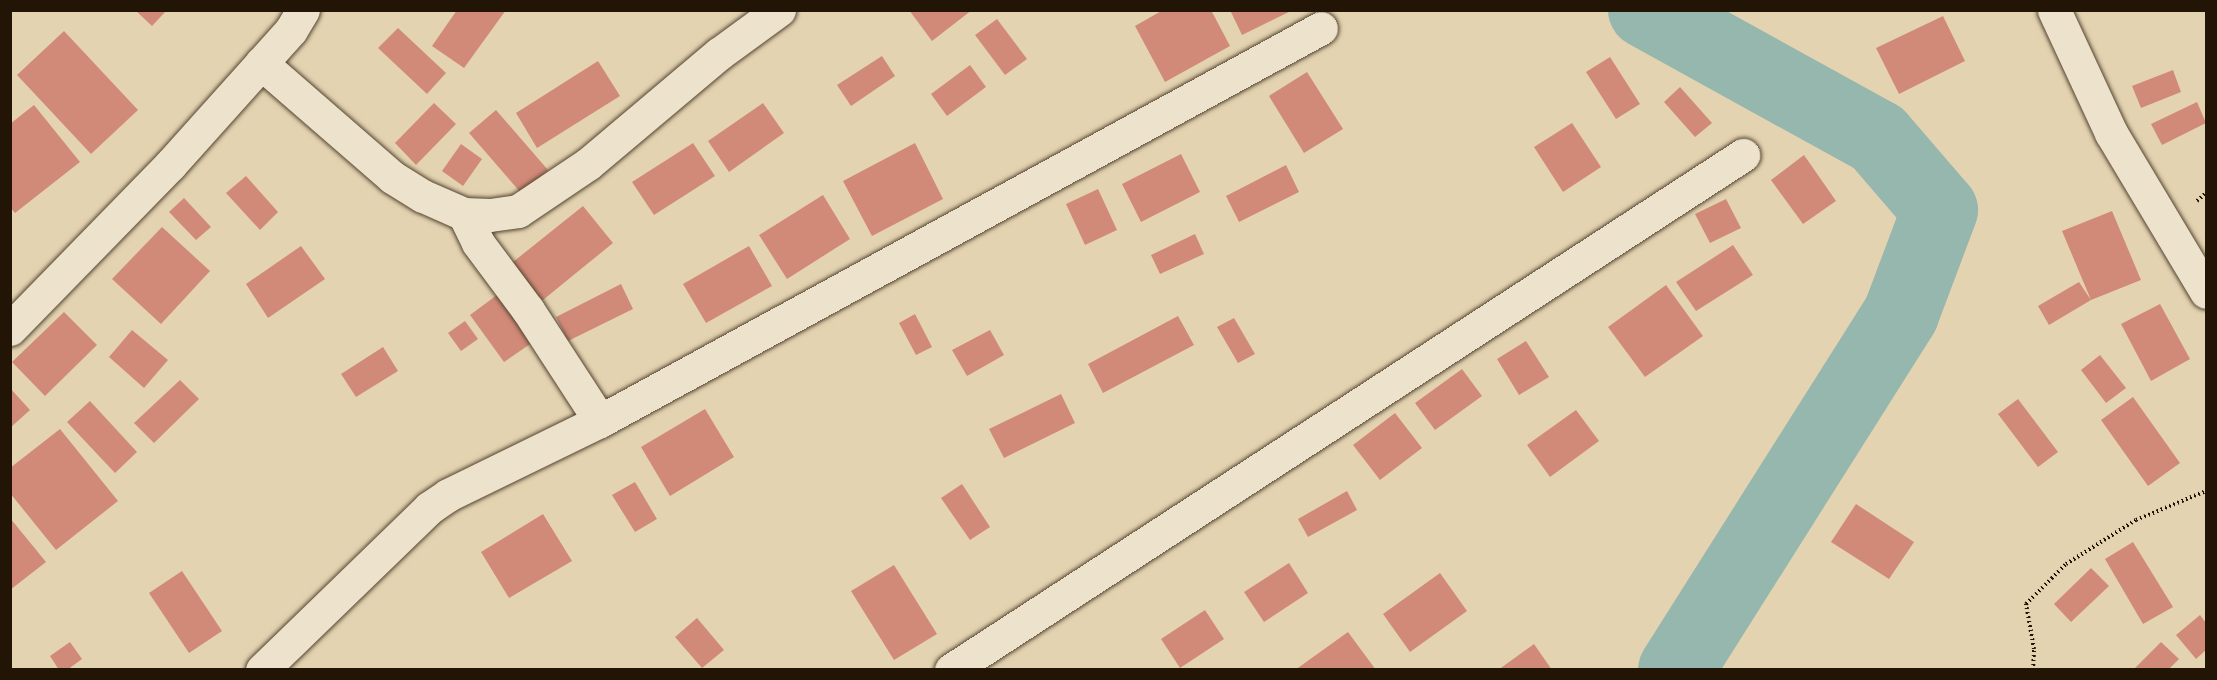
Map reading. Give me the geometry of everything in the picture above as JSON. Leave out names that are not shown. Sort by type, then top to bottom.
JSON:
[{"type":"street","points":[[10,329],[170,165],[291,30],[303,10]]},
{"type":"street","points":[[261,63],[392,177],[423,196],[464,214],[490,215],[518,211],[588,164],[720,53],[779,10]]},
{"type":"street","points":[[2054,10],[2111,133],[2206,292]]},
{"type":"street","points":[[262,669],[429,508],[448,495],[600,421],[1321,28]]},
{"type":"street","points":[[951,669],[1743,155]]},
{"type":"street","points":[[464,214],[478,243],[528,310],[600,421]]},
{"type":"path","points":[[2033,669],[2034,649],[2026,604],[2066,564],[2136,520],[2206,491]]},
{"type":"building","points":[[135,10],[167,10],[152,26]]},
{"type":"building","points":[[457,10],[506,10],[464,68],[432,46]]},
{"type":"building","points":[[909,10],[972,10],[932,41]]},
{"type":"building","points":[[1163,10],[1211,10],[1230,46],[1165,82],[1135,26]]},
{"type":"building","points":[[1230,10],[1293,10],[1242,35]]},
{"type":"building","points":[[1943,16],[1965,61],[1899,94],[1876,48]]},
{"type":"building","points":[[997,19],[1027,59],[1005,75],[975,35]]},
{"type":"building","points":[[398,28],[446,73],[427,94],[378,48]]},
{"type":"building","points":[[64,31],[138,110],[91,154],[17,75]]},
{"type":"building","points":[[882,56],[895,76],[851,106],[837,85]]},
{"type":"building","points":[[1610,57],[1640,104],[1616,119],[1586,72]]},
{"type":"building","points":[[598,61],[620,96],[537,148],[516,113]]},
{"type":"building","points":[[970,65],[986,87],[947,116],[931,94]]},
{"type":"building","points":[[2173,70],[2181,92],[2141,108],[2132,86]]},
{"type":"building","points":[[1307,72],[1343,129],[1304,153],[1269,96]]},
{"type":"building","points":[[1680,87],[1712,123],[1695,137],[1664,102]]},
{"type":"building","points":[[2197,102],[2206,123],[2162,145],[2151,124]]},
{"type":"building","points":[[434,103],[456,124],[416,165],[395,143]]},
{"type":"building","points":[[763,103],[784,133],[729,172],[708,141]]},
{"type":"building","points":[[34,105],[80,162],[15,213],[10,207],[10,124]]},
{"type":"building","points":[[496,110],[548,170],[521,193],[469,133]]},
{"type":"building","points":[[1572,123],[1601,167],[1563,192],[1534,147]]},
{"type":"building","points":[[693,143],[715,176],[654,215],[632,182]]},
{"type":"building","points":[[915,143],[943,199],[872,236],[843,181]]},
{"type":"building","points":[[461,144],[482,159],[463,186],[442,171]]},
{"type":"building","points":[[1181,154],[1200,192],[1141,222],[1122,184]]},
{"type":"building","points":[[1804,155],[1836,201],[1803,224],[1771,180]]},
{"type":"building","points":[[1286,165],[1299,192],[1239,222],[1226,196]]},
{"type":"building","points":[[246,176],[278,212],[260,230],[226,193]]},
{"type":"building","points":[[1098,189],[1117,230],[1085,245],[1066,204]]},
{"type":"building","points":[[823,195],[850,239],[787,279],[759,235]]},
{"type":"building","points":[[184,198],[211,227],[196,240],[169,212]]},
{"type":"building","points":[[1726,199],[1741,228],[1710,243],[1695,214]]},
{"type":"building","points":[[583,206],[613,243],[538,304],[508,266]]},
{"type":"building","points":[[2112,211],[2141,280],[2091,300],[2062,231]]},
{"type":"building","points":[[162,227],[210,271],[161,324],[112,279]]},
{"type":"building","points":[[1195,234],[1204,254],[1160,274],[1151,255]]},
{"type":"building","points":[[1733,245],[1753,275],[1696,311],[1676,282]]},
{"type":"building","points":[[301,246],[325,279],[268,318],[246,284]]},
{"type":"building","points":[[749,246],[772,286],[706,323],[683,284]]},
{"type":"building","points":[[2079,282],[2091,300],[2049,325],[2038,306]]},
{"type":"building","points":[[621,284],[633,309],[568,341],[556,317]]},
{"type":"building","points":[[1666,285],[1703,336],[1645,377],[1608,327]]},
{"type":"building","points":[[501,292],[536,340],[504,362],[470,315]]},
{"type":"building","points":[[2160,304],[2190,359],[2151,381],[2121,324]]},
{"type":"building","points":[[64,312],[97,345],[45,396],[12,362]]},
{"type":"building","points":[[915,314],[932,347],[916,355],[899,323]]},
{"type":"building","points":[[1178,316],[1194,345],[1103,393],[1088,364]]},
{"type":"building","points":[[1234,318],[1255,354],[1238,363],[1217,327]]},
{"type":"building","points":[[465,321],[478,339],[461,351],[448,333]]},
{"type":"building","points":[[132,330],[168,360],[144,388],[109,357]]},
{"type":"building","points":[[990,330],[1004,355],[967,376],[952,350]]},
{"type":"building","points":[[1526,341],[1549,377],[1519,395],[1497,359]]},
{"type":"building","points":[[383,347],[398,371],[356,397],[341,374]]},
{"type":"building","points":[[2100,355],[2126,388],[2106,403],[2081,370]]},
{"type":"building","points":[[1462,369],[1482,396],[1435,430],[1415,403]]},
{"type":"building","points":[[180,380],[199,399],[154,443],[134,423]]},
{"type":"building","points":[[10,388],[30,410],[10,428]]},
{"type":"building","points":[[1061,394],[1075,423],[1004,458],[989,429]]},
{"type":"building","points":[[2133,397],[2180,463],[2148,486],[2101,420]]},
{"type":"building","points":[[2018,399],[2058,452],[2038,467],[1998,414]]},
{"type":"building","points":[[90,401],[137,452],[115,473],[67,422]]},
{"type":"building","points":[[705,409],[734,457],[670,496],[641,447]]},
{"type":"building","points":[[1576,410],[1599,441],[1550,477],[1527,445]]},
{"type":"building","points":[[1395,413],[1422,448],[1380,480],[1353,445]]},
{"type":"building","points":[[60,429],[118,501],[56,550],[10,493],[10,468]]},
{"type":"building","points":[[635,482],[657,519],[635,532],[612,495]]},
{"type":"building","points":[[962,484],[990,527],[970,540],[941,498]]},
{"type":"building","points":[[1347,491],[1357,510],[1308,537],[1298,519]]},
{"type":"building","points":[[1856,504],[1914,542],[1889,579],[1831,542]]},
{"type":"building","points":[[543,514],[572,561],[509,598],[481,552]]},
{"type":"building","points":[[10,518],[46,562],[10,590]]},
{"type":"building","points":[[2133,542],[2173,607],[2143,624],[2105,559]]},
{"type":"building","points":[[1289,563],[1308,593],[1264,622],[1244,592]]},
{"type":"building","points":[[894,565],[937,634],[894,660],[851,591]]},
{"type":"building","points":[[2091,568],[2109,586],[2071,622],[2054,604]]},
{"type":"building","points":[[182,571],[222,631],[189,653],[149,593]]},
{"type":"building","points":[[1440,573],[1467,611],[1410,652],[1383,614]]},
{"type":"building","points":[[1205,610],[1224,639],[1180,668],[1161,639]]},
{"type":"building","points":[[2200,615],[2206,623],[2206,650],[2196,659],[2176,635]]},
{"type":"building","points":[[697,618],[724,650],[702,668],[675,637]]},
{"type":"building","points":[[1348,632],[1376,670],[1295,670]]},
{"type":"building","points":[[70,642],[82,659],[67,670],[59,670],[50,656]]},
{"type":"building","points":[[2161,642],[2179,659],[2168,670],[2133,670]]},
{"type":"building","points":[[1534,644],[1552,670],[1498,670]]},
{"type":"waterway","points":[[1646,10],[1878,138],[1940,210],[1901,314],[1676,670]]}]
